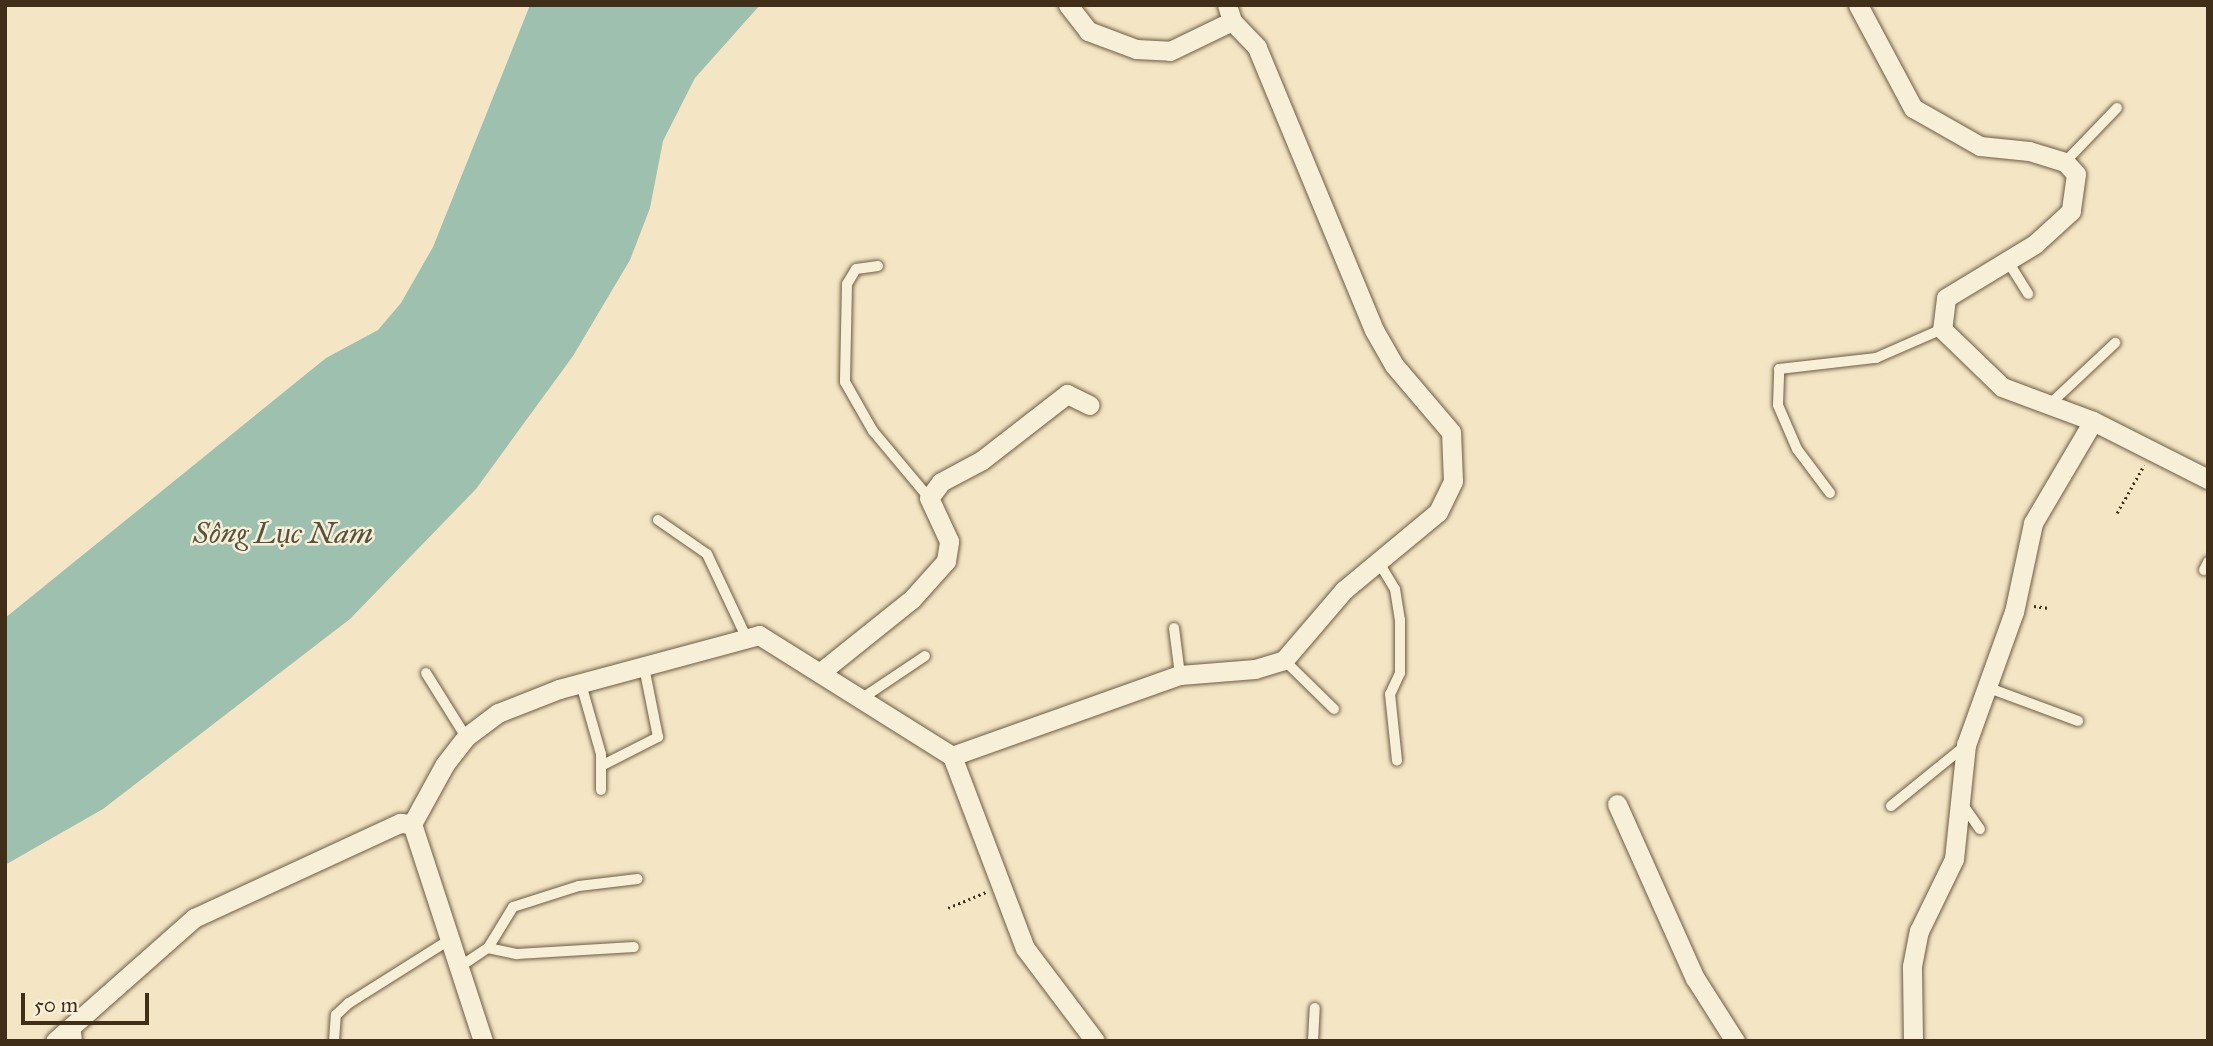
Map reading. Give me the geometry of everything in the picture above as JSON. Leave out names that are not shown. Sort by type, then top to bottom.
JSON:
[{"type":"street","points":[[952,756],[1097,699],[1180,676],[1255,669],[1284,660],[1378,561],[1438,512],[1447,496],[1456,456],[1451,432],[1394,365],[1374,330],[1257,47],[1230,13],[1170,51],[1136,49],[1096,36],[1068,5]]},
{"type":"street","points":[[1858,5],[1913,108],[1980,146],[2065,162],[2076,174],[2071,211],[2007,260],[1946,298],[1942,329],[2002,387],[2046,408],[2093,421],[2208,480]]},
{"type":"street","points":[[822,671],[912,599],[946,561],[948,541],[929,498],[942,482],[982,460],[1067,394],[1090,405]]},
{"type":"street","points":[[1913,1041],[1912,966],[1923,920],[1951,872],[1957,796],[1966,745],[1989,688],[2014,612],[2033,523],[2093,421]]},
{"type":"street","points":[[483,1041],[457,969],[412,824],[466,737],[498,713],[581,684],[759,635],[822,671],[952,756],[999,887],[1050,989],[1095,1041]]},
{"type":"street","points":[[1617,804],[1695,978],[1735,1041]]},
{"type":"street","points":[[55,1041],[76,1033],[194,918],[400,823],[412,824]]},
{"type":"lane","points":[[2065,162],[2117,108]]},
{"type":"lane","points":[[2007,260],[2028,295]]},
{"type":"lane","points":[[878,266],[856,269],[847,284],[845,382],[873,431],[929,498]]},
{"type":"lane","points":[[1830,494],[1797,449],[1778,405],[1779,369],[1876,358],[1942,329]]},
{"type":"lane","points":[[2046,408],[2115,342]]},
{"type":"lane","points":[[658,520],[706,554],[746,637]]},
{"type":"lane","points":[[1378,561],[1395,589],[1400,620],[1399,673],[1391,694],[1397,761]]},
{"type":"lane","points":[[1174,628],[1180,676]]},
{"type":"lane","points":[[861,699],[925,656]]},
{"type":"lane","points":[[1284,660],[1334,709]]},
{"type":"lane","points":[[603,765],[658,737],[644,667]]},
{"type":"lane","points":[[426,673],[466,737]]},
{"type":"lane","points":[[581,684],[603,765],[601,790]]},
{"type":"lane","points":[[1989,688],[2078,721]]},
{"type":"lane","points":[[1891,806],[1966,745]]},
{"type":"lane","points":[[1957,796],[1980,830]]},
{"type":"lane","points":[[457,969],[488,948],[513,907],[579,886],[638,878]]},
{"type":"lane","points":[[334,1041],[336,1015],[349,1003],[449,940]]},
{"type":"lane","points":[[488,948],[517,954],[634,947]]},
{"type":"lane","points":[[1313,1041],[1315,1008]]},
{"type":"path","points":[[2117,513],[2153,450]]},
{"type":"path","points":[[948,908],[999,887]]},
{"type":"water","name":"Sông Lục Nam","points":[[530,5],[760,5],[695,78],[663,141],[650,208],[630,260],[573,356],[476,489],[350,619],[103,809],[5,865],[5,618],[326,358],[378,330],[401,303],[433,247]]}]
